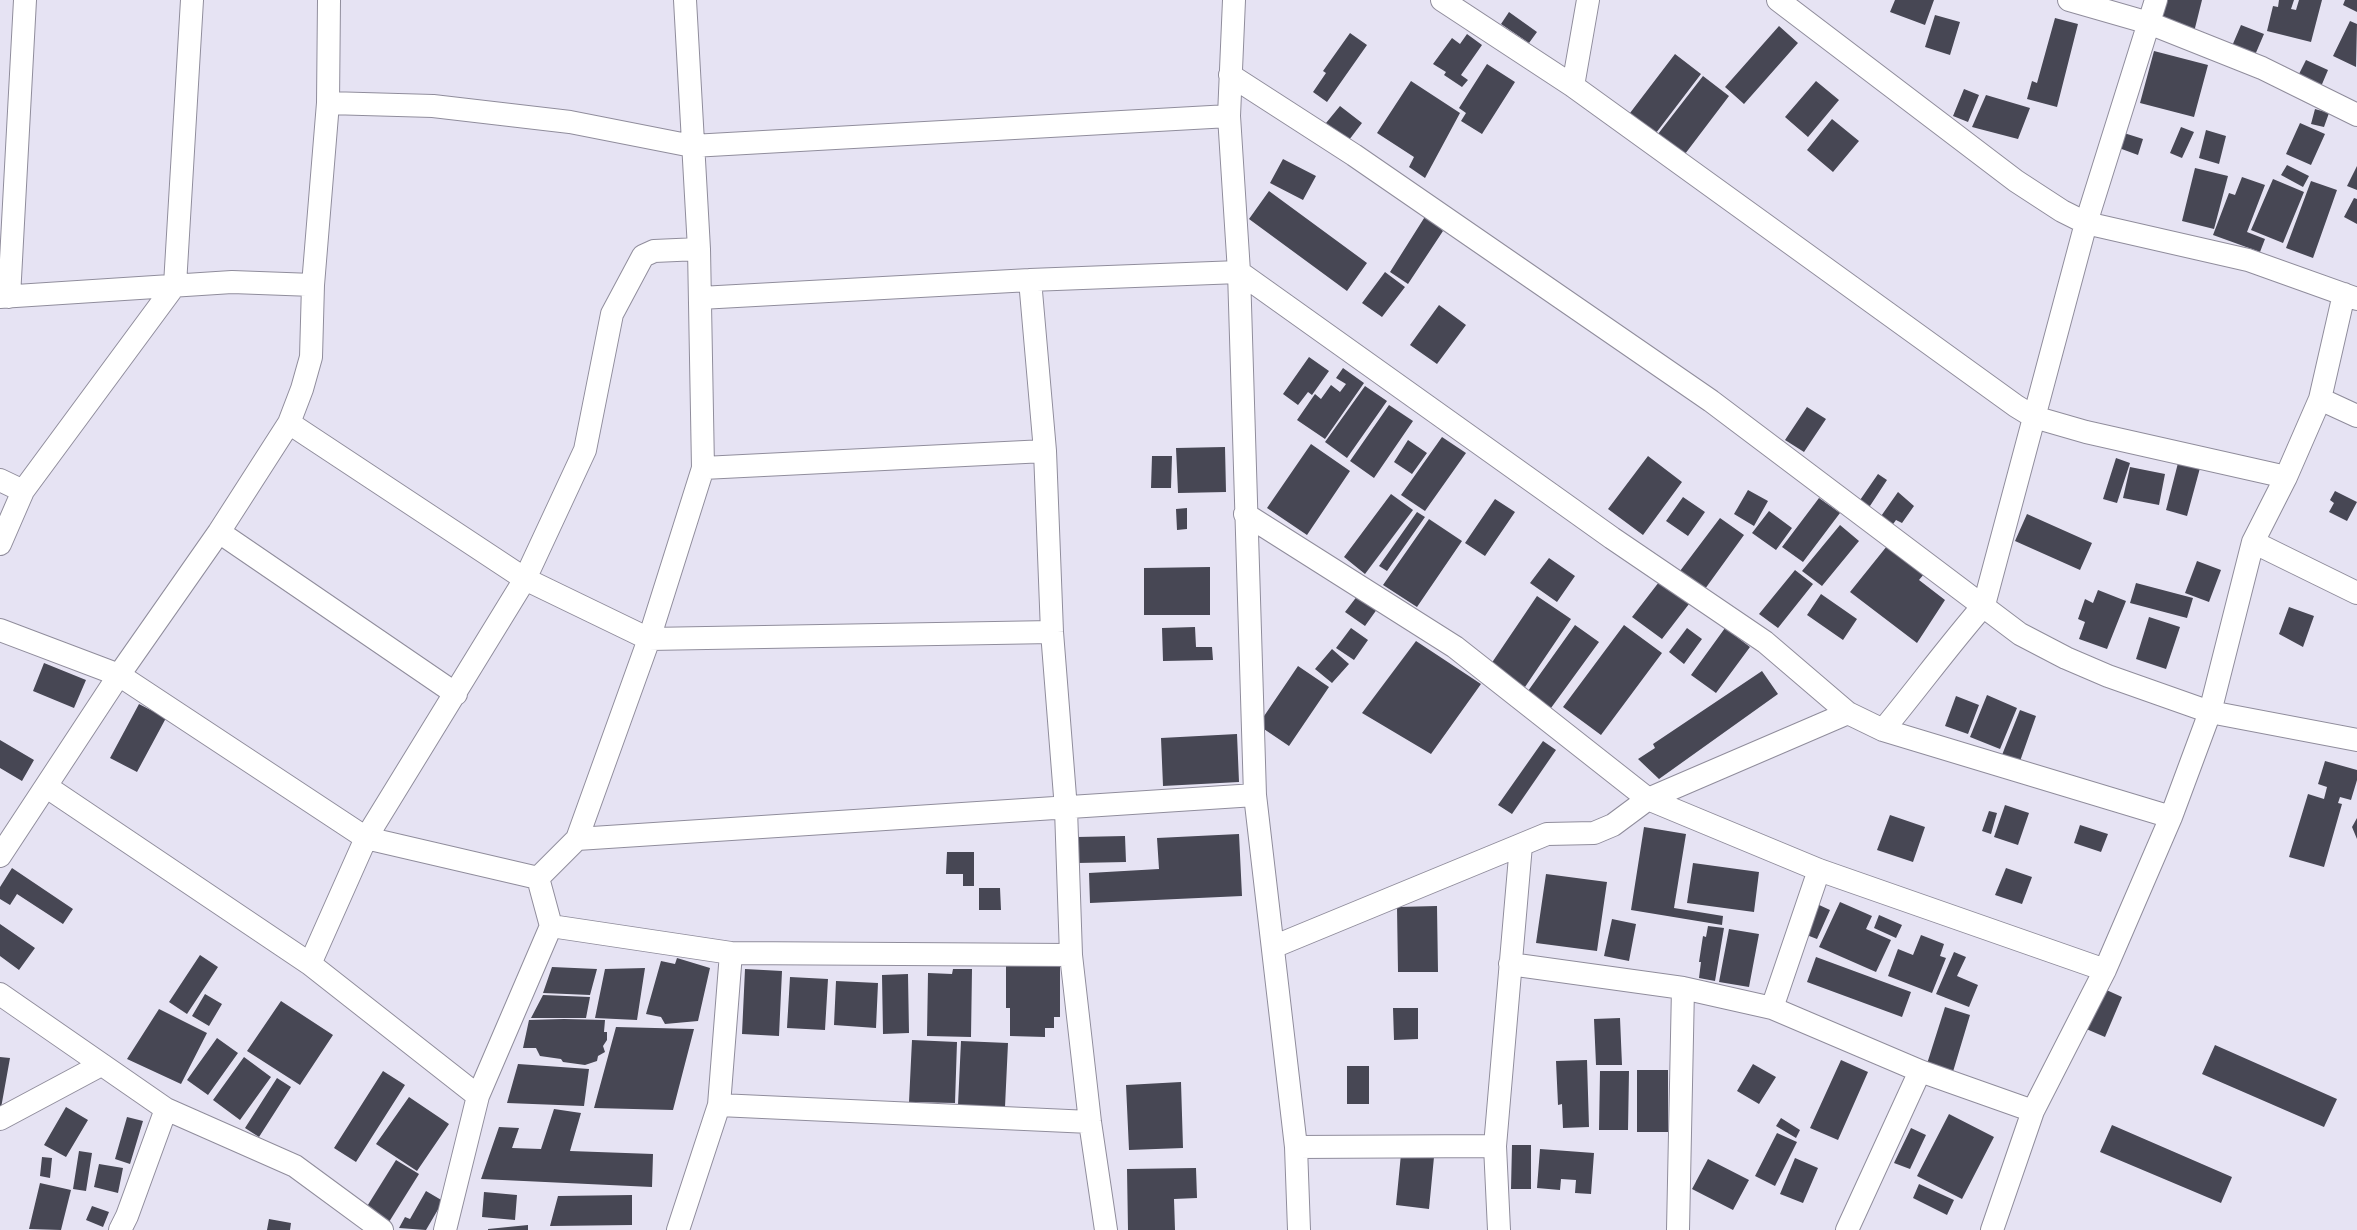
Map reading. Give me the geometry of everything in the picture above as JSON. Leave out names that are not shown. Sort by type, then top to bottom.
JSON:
[{"type":"street","points":[[24,0],[4,297],[232,282],[313,285]]},
{"type":"street","points":[[0,544],[23,491],[175,285],[192,0]]},
{"type":"street","points":[[0,856],[120,675],[219,532],[289,423],[311,357],[313,285],[328,103],[329,0]]},
{"type":"street","points":[[538,878],[577,839],[649,640],[703,468],[699,249],[685,0]]},
{"type":"street","points":[[1234,0],[1230,116],[1239,272],[1255,796],[1296,1147],[1299,1230]]},
{"type":"street","points":[[1442,0],[1573,86],[2016,406],[2034,417],[2086,432],[2286,477]]},
{"type":"street","points":[[1573,86],[1588,0]]},
{"type":"street","points":[[1778,0],[2016,181],[2062,211],[2086,223],[2248,260],[2350,296],[2320,399],[2286,477],[2253,542],[2210,712],[2171,818],[2105,970],[2033,1110],[1992,1230]]},
{"type":"street","points":[[2069,0],[2149,23],[2262,68],[2357,115]]},
{"type":"street","points":[[1883,730],[1933,671],[1962,630],[1984,605],[2086,223],[2156,0]]},
{"type":"street","points":[[1230,75],[1354,154],[1712,401],[2020,634],[2066,658],[2108,676],[2210,712],[2357,740]]},
{"type":"street","points":[[328,103],[433,106],[570,122],[692,146],[1230,116]]},
{"type":"street","points":[[310,964],[366,838],[525,579],[585,450],[612,314],[644,256],[654,251],[699,249]]},
{"type":"street","points":[[700,298],[1030,280],[1239,272],[1612,538],[1765,642],[1848,713],[1883,730],[2171,818]]},
{"type":"street","points":[[1030,280],[1045,451],[1052,632],[1066,809],[1071,955],[1090,1122],[1106,1230]]},
{"type":"street","points":[[2320,399],[2357,416]]},
{"type":"street","points":[[289,423],[525,579],[649,640],[1052,632]]},
{"type":"street","points":[[703,468],[1045,451]]},
{"type":"street","points":[[0,480],[23,491]]},
{"type":"street","points":[[1245,514],[1455,647],[1648,798],[1819,870],[2105,970]]},
{"type":"street","points":[[219,532],[456,694]]},
{"type":"street","points":[[2253,542],[2357,593]]},
{"type":"street","points":[[0,630],[120,675],[366,838],[538,878]]},
{"type":"street","points":[[1273,947],[1547,834],[1594,833],[1613,825],[1648,798],[1848,713]]},
{"type":"street","points":[[47,787],[310,964],[478,1096]]},
{"type":"street","points":[[577,839],[1255,796]]},
{"type":"street","points":[[1499,1230],[1495,1146],[1521,845]]},
{"type":"street","points":[[1772,1008],[1819,870]]},
{"type":"street","points":[[445,1230],[478,1096],[551,926],[538,878]]},
{"type":"street","points":[[551,926],[731,953],[1071,955]]},
{"type":"street","points":[[678,1230],[719,1105],[731,953]]},
{"type":"street","points":[[1510,964],[1683,988],[1772,1008],[1920,1071],[2033,1110]]},
{"type":"street","points":[[1678,1230],[1683,988]]},
{"type":"street","points":[[0,994],[101,1066],[166,1109],[295,1166],[382,1230]]},
{"type":"street","points":[[0,1119],[101,1066]]},
{"type":"street","points":[[1846,1230],[1920,1071]]},
{"type":"street","points":[[719,1105],[1090,1122]]},
{"type":"street","points":[[120,1230],[127,1216],[166,1109]]},
{"type":"street","points":[[1296,1147],[1495,1146]]},
{"type":"building","points":[[1895,0],[1934,0],[1925,25],[1890,12]]},
{"type":"building","points":[[2165,0],[2202,0],[2194,32],[2159,24]]},
{"type":"building","points":[[2279,0],[2294,0],[2291,9],[2296,10],[2299,0],[2322,0],[2311,42],[2267,31],[2273,6],[2278,7]]},
{"type":"building","points":[[2345,0],[2357,0],[2357,12],[2343,5]]},
{"type":"building","points":[[1509,12],[1537,32],[1529,43],[1501,24]]},
{"type":"building","points":[[1935,15],[1960,22],[1950,55],[1925,47]]},
{"type":"building","points":[[2055,18],[2078,24],[2057,107],[2027,99],[2032,81],[2037,83]]},
{"type":"building","points":[[2350,21],[2357,24],[2356,67],[2333,56]]},
{"type":"building","points":[[2241,25],[2264,34],[2255,55],[2232,46]]},
{"type":"building","points":[[1779,26],[1798,43],[1744,104],[1725,87]]},
{"type":"building","points":[[1350,33],[1367,45],[1327,102],[1313,92],[1326,73],[1323,71]]},
{"type":"building","points":[[1467,34],[1482,45],[1461,75],[1468,80],[1462,87],[1444,75],[1446,72],[1433,64],[1452,38],[1460,44]]},
{"type":"building","points":[[2154,51],[2208,65],[2194,117],[2140,103]]},
{"type":"building","points":[[1675,54],[1701,74],[1656,133],[1630,113]]},
{"type":"building","points":[[2306,60],[2328,70],[2320,89],[2297,78]]},
{"type":"building","points":[[1487,64],[1515,82],[1482,134],[1461,121],[1466,113],[1459,108]]},
{"type":"building","points":[[1703,76],[1729,96],[1685,154],[1658,134]]},
{"type":"building","points":[[1411,81],[1460,113],[1425,178],[1409,167],[1414,157],[1377,133]]},
{"type":"building","points":[[1816,81],[1839,100],[1808,137],[1785,117]]},
{"type":"building","points":[[1964,89],[1979,95],[1968,122],[1953,116]]},
{"type":"building","points":[[1986,95],[2030,108],[2018,139],[1972,127]]},
{"type":"building","points":[[1340,106],[1362,123],[1349,140],[1326,123]]},
{"type":"building","points":[[2315,109],[2329,113],[2324,127],[2311,124]]},
{"type":"building","points":[[1832,119],[1859,141],[1833,172],[1807,150]]},
{"type":"building","points":[[2300,123],[2325,134],[2311,165],[2286,154]]},
{"type":"building","points":[[2181,127],[2194,132],[2182,158],[2170,153]]},
{"type":"building","points":[[2206,130],[2226,136],[2219,164],[2199,158]]},
{"type":"building","points":[[2124,133],[2143,139],[2138,155],[2119,148]]},
{"type":"building","points":[[1283,159],[1316,176],[1303,200],[1270,183]]},
{"type":"building","points":[[2287,165],[2309,176],[2303,187],[2281,175]]},
{"type":"building","points":[[2357,166],[2357,190],[2347,186]]},
{"type":"building","points":[[2195,168],[2228,176],[2214,229],[2182,221]]},
{"type":"building","points":[[2242,177],[2265,185],[2247,232],[2265,239],[2260,252],[2213,235],[2229,193],[2235,195]]},
{"type":"building","points":[[2273,179],[2304,192],[2283,243],[2251,230]]},
{"type":"building","points":[[2311,181],[2337,190],[2313,258],[2286,248]]},
{"type":"building","points":[[1269,191],[1367,263],[1347,291],[1249,219]]},
{"type":"building","points":[[2354,198],[2357,199],[2357,224],[2344,217]]},
{"type":"building","points":[[1426,215],[1443,231],[1408,284],[1390,272]]},
{"type":"building","points":[[1385,272],[1405,287],[1382,317],[1362,303]]},
{"type":"building","points":[[1439,305],[1466,325],[1437,364],[1410,345]]},
{"type":"building","points":[[1309,357],[1329,371],[1312,395],[1308,392],[1298,405],[1283,394]]},
{"type":"building","points":[[1343,368],[1364,383],[1325,439],[1297,420],[1315,394],[1321,399],[1331,385],[1340,392],[1346,384],[1336,378]]},
{"type":"building","points":[[1365,386],[1387,401],[1347,458],[1325,442]]},
{"type":"building","points":[[1389,405],[1413,421],[1374,478],[1350,461]]},
{"type":"building","points":[[1807,407],[1826,419],[1804,452],[1785,440]]},
{"type":"building","points":[[1442,437],[1466,453],[1425,511],[1401,495]]},
{"type":"building","points":[[1408,440],[1427,453],[1412,474],[1394,462]]},
{"type":"building","points":[[1311,444],[1350,471],[1307,535],[1267,508]]},
{"type":"building","points":[[1225,447],[1226,492],[1178,493],[1176,448]]},
{"type":"building","points":[[1152,456],[1172,456],[1171,488],[1151,488]]},
{"type":"building","points":[[1648,456],[1682,482],[1643,535],[1608,509]]},
{"type":"building","points":[[2116,458],[2130,463],[2117,503],[2103,499]]},
{"type":"building","points":[[2178,463],[2200,468],[2187,516],[2166,510]]},
{"type":"building","points":[[2130,467],[2165,474],[2159,505],[2123,498]]},
{"type":"building","points":[[1878,474],[1887,480],[1868,509],[1858,503]]},
{"type":"building","points":[[1748,490],[1768,501],[1754,526],[1734,514]]},
{"type":"building","points":[[2335,491],[2357,502],[2347,521],[2329,512],[2334,503],[2330,500]]},
{"type":"building","points":[[1898,492],[1914,506],[1902,523],[1896,520],[1891,527],[1879,519]]},
{"type":"building","points":[[1391,494],[1413,510],[1365,574],[1344,557]]},
{"type":"building","points":[[1683,497],[1705,512],[1688,536],[1666,521]]},
{"type":"building","points":[[1819,498],[1840,513],[1803,562],[1782,547]]},
{"type":"building","points":[[1495,499],[1515,512],[1485,556],[1465,543]]},
{"type":"building","points":[[1187,508],[1187,529],[1177,530],[1176,509]]},
{"type":"building","points":[[1769,511],[1792,528],[1776,550],[1752,533]]},
{"type":"building","points":[[1417,512],[1425,517],[1387,571],[1379,566]]},
{"type":"building","points":[[2027,514],[2092,543],[2080,570],[2015,541]]},
{"type":"building","points":[[1720,518],[1744,535],[1705,589],[1680,571]]},
{"type":"building","points":[[1429,519],[1462,541],[1417,607],[1383,585]]},
{"type":"building","points":[[1840,525],[1859,541],[1822,586],[1802,571]]},
{"type":"building","points":[[1887,546],[1924,574],[1919,580],[1945,600],[1917,643],[1850,592]]},
{"type":"building","points":[[1549,558],[1575,576],[1557,602],[1530,583]]},
{"type":"building","points":[[2197,561],[2221,570],[2209,602],[2185,593]]},
{"type":"building","points":[[1210,567],[1210,615],[1144,615],[1144,568]]},
{"type":"building","points":[[1795,570],[1813,584],[1778,628],[1759,614]]},
{"type":"building","points":[[1659,582],[1689,604],[1662,639],[1632,617]]},
{"type":"building","points":[[2136,583],[2193,598],[2187,618],[2130,603]]},
{"type":"building","points":[[2098,590],[2126,601],[2107,649],[2079,639],[2085,622],[2078,619],[2085,599],[2093,603]]},
{"type":"building","points":[[1361,591],[1380,605],[1365,626],[1345,612]]},
{"type":"building","points":[[1821,594],[1857,619],[1843,640],[1807,615]]},
{"type":"building","points":[[1537,596],[1571,619],[1525,687],[1491,664]]},
{"type":"building","points":[[2289,607],[2314,616],[2303,647],[2279,634]]},
{"type":"building","points":[[2149,617],[2180,627],[2166,669],[2136,659]]},
{"type":"building","points":[[1575,625],[1599,642],[1551,708],[1528,691]]},
{"type":"building","points":[[1624,625],[1662,653],[1601,735],[1563,707]]},
{"type":"building","points":[[1195,627],[1196,647],[1212,647],[1213,660],[1163,661],[1162,628]]},
{"type":"building","points":[[1351,628],[1368,640],[1354,660],[1336,648]]},
{"type":"building","points":[[1687,628],[1702,639],[1684,664],[1669,652]]},
{"type":"building","points":[[1725,628],[1750,647],[1716,693],[1691,675]]},
{"type":"building","points":[[1416,641],[1481,684],[1431,754],[1362,713]]},
{"type":"building","points":[[1332,649],[1349,664],[1332,683],[1315,669]]},
{"type":"building","points":[[44,663],[86,680],[74,708],[33,691]]},
{"type":"building","points":[[1298,666],[1329,687],[1289,746],[1258,725]]},
{"type":"building","points":[[1762,671],[1778,694],[1659,779],[1638,759],[1655,748],[1653,744]]},
{"type":"building","points":[[1987,695],[2017,708],[2000,749],[1970,737]]},
{"type":"building","points":[[1956,696],[1979,705],[1968,734],[1945,726]]},
{"type":"building","points":[[139,704],[166,718],[137,772],[110,758]]},
{"type":"building","points":[[2020,710],[2036,716],[2019,764],[2002,755]]},
{"type":"building","points":[[1237,734],[1239,782],[1163,786],[1161,738]]},
{"type":"building","points":[[0,740],[34,760],[22,781],[0,768]]},
{"type":"building","points":[[1543,741],[1556,750],[1512,814],[1498,805]]},
{"type":"building","points":[[2325,761],[2357,770],[2357,780],[2351,800],[2340,797],[2338,803],[2342,804],[2324,867],[2289,857],[2308,794],[2324,799],[2327,787],[2318,784]]},
{"type":"building","points":[[2005,805],[2029,813],[2018,845],[1994,837]]},
{"type":"building","points":[[1989,811],[1997,813],[1991,834],[1982,831]]},
{"type":"building","points":[[1890,815],[1925,827],[1913,862],[1877,850]]},
{"type":"building","points":[[2357,818],[2357,839],[2352,827]]},
{"type":"building","points":[[2080,825],[2108,834],[2101,852],[2074,843]]},
{"type":"building","points":[[1644,827],[1686,834],[1674,908],[1723,916],[1722,925],[1631,910]]},
{"type":"building","points":[[1239,834],[1242,896],[1090,903],[1089,873],[1159,869],[1157,838]]},
{"type":"building","points":[[1125,836],[1126,862],[1077,863],[1077,837]]},
{"type":"building","points":[[947,852],[974,852],[974,886],[963,886],[963,874],[946,874]]},
{"type":"building","points":[[1693,863],[1759,872],[1754,912],[1687,903]]},
{"type":"building","points":[[12,868],[73,909],[63,924],[17,894],[10,905],[0,899],[0,887]]},
{"type":"building","points":[[2006,868],[2032,877],[2022,904],[1995,895]]},
{"type":"building","points":[[1546,874],[1607,882],[1597,951],[1536,943]]},
{"type":"building","points":[[979,888],[1000,888],[1001,910],[979,910]]},
{"type":"building","points":[[1840,902],[1872,916],[1866,929],[1891,940],[1876,972],[1819,947]]},
{"type":"building","points":[[1817,904],[1830,910],[1817,939],[1804,934]]},
{"type":"building","points":[[1437,906],[1438,972],[1398,972],[1397,907]]},
{"type":"building","points":[[1879,915],[1902,925],[1896,938],[1874,928]]},
{"type":"building","points":[[1612,919],[1636,924],[1629,961],[1604,956]]},
{"type":"building","points":[[0,924],[35,948],[19,970],[0,956]]},
{"type":"building","points":[[1708,926],[1724,928],[1715,981],[1699,978],[1701,962],[1699,962],[1703,936],[1706,937]]},
{"type":"building","points":[[1729,929],[1759,934],[1749,987],[1719,982]]},
{"type":"building","points":[[1921,935],[1944,944],[1940,956],[1946,958],[1932,993],[1888,976],[1898,949],[1913,955]]},
{"type":"building","points":[[1954,952],[1966,957],[1957,976],[1978,985],[1969,1007],[1936,994]]},
{"type":"building","points":[[200,955],[218,967],[187,1014],[169,1002]]},
{"type":"building","points":[[1816,957],[1911,992],[1902,1017],[1807,982]]},
{"type":"building","points":[[677,958],[710,968],[698,1021],[665,1024],[661,1017],[646,1014],[661,961],[675,964]]},
{"type":"building","points":[[1006,964],[1060,965],[1060,1017],[1054,1017],[1054,1028],[1045,1028],[1045,1037],[1010,1036],[1010,1008],[1006,1008]]},
{"type":"building","points":[[552,967],[597,969],[590,995],[543,993]]},
{"type":"building","points":[[645,968],[637,1020],[595,1018],[605,969]]},
{"type":"building","points":[[745,969],[782,971],[779,1036],[742,1034]]},
{"type":"building","points":[[953,969],[972,969],[971,1037],[927,1036],[928,973],[952,974]]},
{"type":"building","points":[[908,974],[909,1033],[883,1034],[882,975]]},
{"type":"building","points":[[790,977],[828,979],[825,1030],[787,1028]]},
{"type":"building","points":[[836,981],[878,983],[876,1028],[834,1025]]},
{"type":"building","points":[[2102,988],[2122,997],[2105,1037],[2084,1028]]},
{"type":"building","points":[[205,994],[222,1004],[209,1026],[192,1016]]},
{"type":"building","points":[[543,995],[590,997],[586,1018],[531,1018]]},
{"type":"building","points":[[281,1001],[333,1035],[300,1085],[247,1051]]},
{"type":"building","points":[[1945,1007],[1970,1015],[1952,1075],[1926,1067]]},
{"type":"building","points":[[1393,1008],[1418,1008],[1418,1039],[1394,1040]]},
{"type":"building","points":[[159,1009],[207,1033],[181,1084],[127,1059]]},
{"type":"building","points":[[1620,1018],[1622,1065],[1596,1065],[1594,1019]]},
{"type":"building","points":[[529,1020],[605,1020],[604,1032],[607,1032],[607,1040],[603,1046],[605,1052],[598,1056],[597,1061],[585,1065],[563,1062],[561,1059],[540,1056],[536,1048],[523,1048]]},
{"type":"building","points":[[616,1027],[694,1029],[673,1110],[594,1108]]},
{"type":"building","points":[[217,1038],[238,1053],[208,1095],[187,1080]]},
{"type":"building","points":[[912,1040],[957,1042],[955,1103],[909,1102]]},
{"type":"building","points":[[961,1041],[1008,1043],[1005,1107],[958,1105]]},
{"type":"building","points":[[2215,1045],[2337,1099],[2324,1127],[2202,1074]]},
{"type":"building","points":[[0,1057],[10,1058],[1,1108],[0,1108]]},
{"type":"building","points":[[244,1057],[271,1077],[240,1120],[213,1100]]},
{"type":"building","points":[[1587,1060],[1589,1127],[1563,1128],[1562,1104],[1558,1105],[1556,1061]]},
{"type":"building","points":[[1841,1060],[1868,1072],[1838,1140],[1810,1128]]},
{"type":"building","points":[[518,1064],[589,1069],[584,1106],[507,1103]]},
{"type":"building","points":[[1753,1064],[1776,1077],[1759,1104],[1737,1091]]},
{"type":"building","points":[[1347,1066],[1369,1066],[1369,1104],[1347,1104]]},
{"type":"building","points":[[1637,1070],[1668,1070],[1668,1132],[1637,1132]]},
{"type":"building","points":[[383,1071],[405,1085],[356,1162],[334,1148]]},
{"type":"building","points":[[1600,1071],[1629,1071],[1628,1130],[1599,1130]]},
{"type":"building","points":[[277,1078],[291,1087],[259,1137],[245,1128]]},
{"type":"building","points":[[1181,1082],[1183,1148],[1129,1150],[1126,1085]]},
{"type":"building","points":[[409,1097],[449,1124],[417,1171],[376,1144]]},
{"type":"building","points":[[66,1107],[88,1120],[66,1157],[44,1145]]},
{"type":"building","points":[[554,1109],[581,1113],[570,1151],[653,1154],[652,1187],[481,1179],[499,1127],[519,1128],[512,1148],[541,1149]]},
{"type":"building","points":[[1949,1114],[1994,1137],[1962,1199],[1917,1176]]},
{"type":"building","points":[[127,1117],[143,1121],[130,1164],[115,1159]]},
{"type":"building","points":[[1781,1118],[1800,1130],[1796,1138],[1776,1126]]},
{"type":"building","points":[[2112,1125],[2232,1177],[2221,1203],[2100,1152]]},
{"type":"building","points":[[1911,1128],[1926,1135],[1910,1169],[1894,1163]]},
{"type":"building","points":[[1777,1133],[1797,1142],[1775,1186],[1755,1176]]},
{"type":"building","points":[[1512,1145],[1531,1145],[1531,1189],[1511,1189]]},
{"type":"building","points":[[1540,1149],[1594,1153],[1591,1194],[1575,1193],[1576,1180],[1561,1179],[1560,1190],[1537,1188]]},
{"type":"building","points":[[79,1151],[92,1153],[86,1191],[73,1189]]},
{"type":"building","points":[[1401,1154],[1434,1157],[1429,1209],[1396,1205]]},
{"type":"building","points":[[42,1157],[52,1158],[50,1178],[40,1176]]},
{"type":"building","points":[[1795,1158],[1818,1168],[1803,1203],[1780,1194]]},
{"type":"building","points":[[1708,1159],[1749,1180],[1733,1210],[1692,1189]]},
{"type":"building","points":[[396,1160],[419,1174],[389,1222],[366,1208]]},
{"type":"building","points":[[99,1164],[123,1168],[118,1193],[94,1187]]},
{"type":"building","points":[[1196,1168],[1197,1198],[1174,1199],[1175,1230],[1128,1230],[1127,1169]]},
{"type":"building","points":[[40,1183],[71,1190],[61,1230],[29,1229]]},
{"type":"building","points":[[1919,1184],[1954,1200],[1947,1215],[1913,1198]]},
{"type":"building","points":[[426,1191],[443,1201],[426,1230],[399,1228],[405,1217],[410,1219]]},
{"type":"building","points":[[484,1192],[517,1195],[515,1220],[482,1217]]},
{"type":"building","points":[[632,1195],[632,1225],[550,1226],[558,1196]]},
{"type":"building","points":[[92,1206],[109,1212],[103,1227],[86,1220]]},
{"type":"building","points":[[269,1219],[291,1223],[290,1230],[267,1230]]},
{"type":"building","points":[[528,1225],[528,1230],[488,1230],[488,1229]]}]
